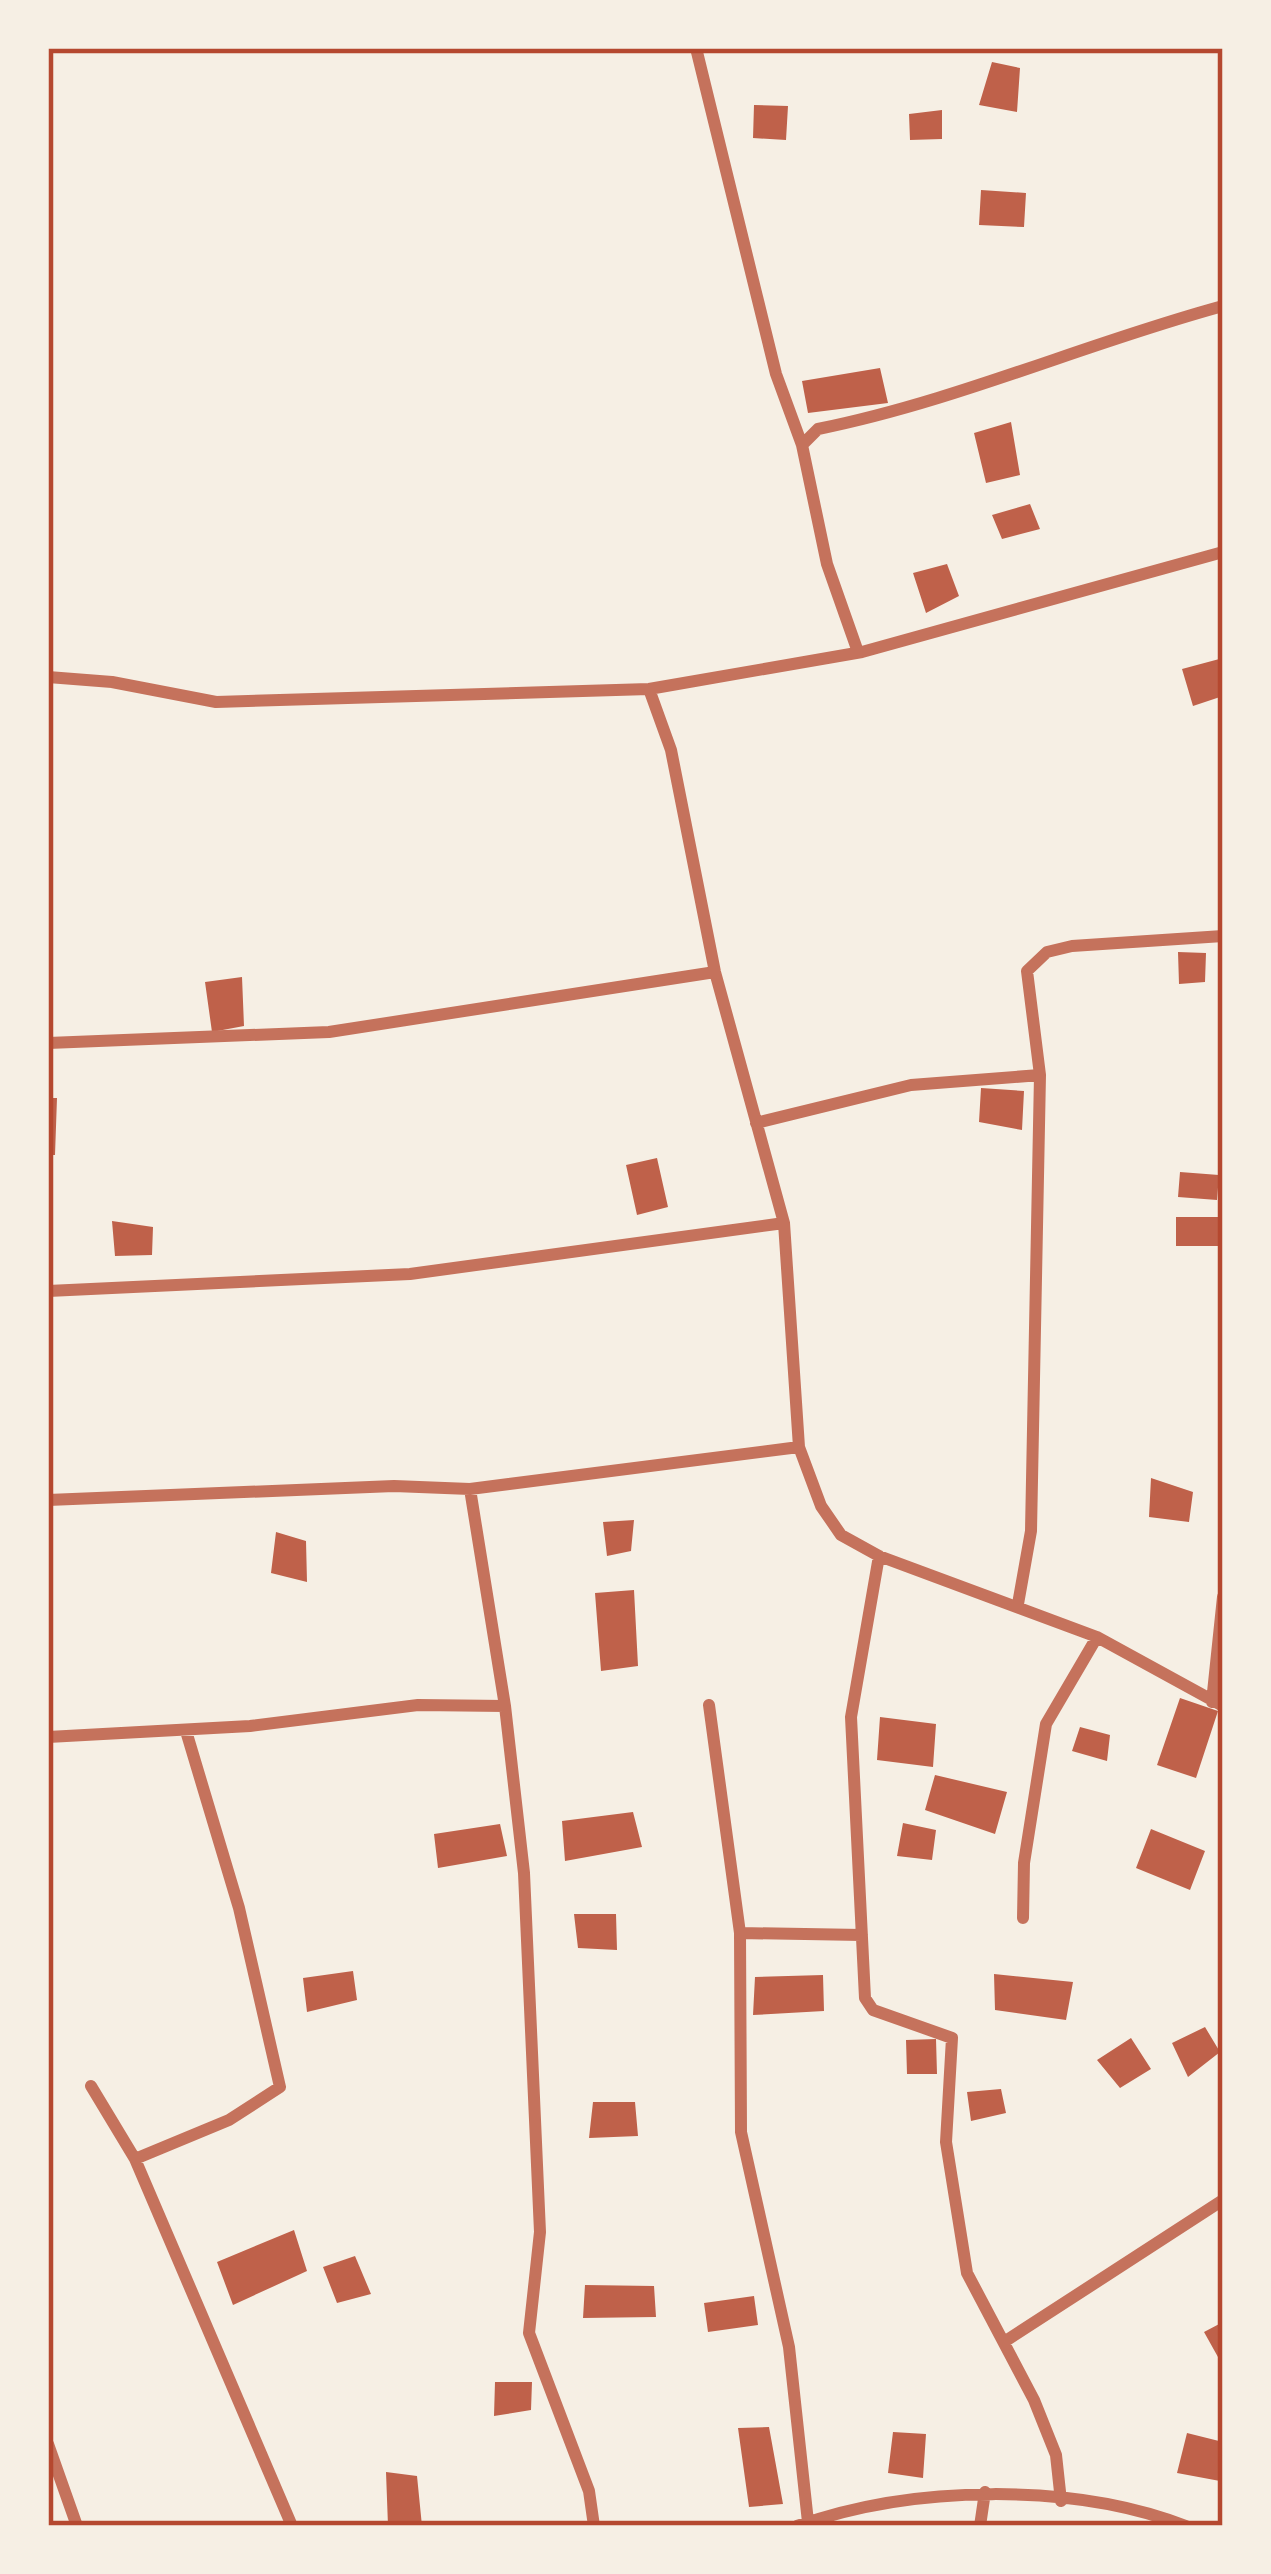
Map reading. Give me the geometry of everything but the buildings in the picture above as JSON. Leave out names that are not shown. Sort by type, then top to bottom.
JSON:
[{"type":"street","points":[[696,48],[776,374],[802,445],[827,564],[858,652]]},
{"type":"street","points":[[802,445],[818,429],[913,410],[1106,338],[1223,306]]},
{"type":"street","points":[[48,677],[112,682],[216,702],[649,689],[858,652],[1223,552]]},
{"type":"street","points":[[649,689],[671,750],[715,972],[784,1223],[800,1447],[821,1506],[841,1535],[879,1556],[1097,1637],[1218,1704],[1223,1597]]},
{"type":"street","points":[[1018,1604],[1031,1531],[1040,1075],[1025,981],[1034,961],[1072,946],[1223,936]]},
{"type":"street","points":[[48,1043],[329,1032],[715,972]]},
{"type":"street","points":[[756,1123],[911,1084],[1040,1075]]},
{"type":"street","points":[[48,1291],[410,1274],[784,1223]]},
{"type":"street","points":[[48,1500],[394,1486],[470,1489],[800,1447]]},
{"type":"street","points":[[470,1489],[505,1706],[524,1873],[541,2232],[529,2332],[590,2491],[593,2526]]},
{"type":"street","points":[[879,1556],[851,1717],[865,1998],[872,2010],[952,2038],[946,2142],[967,2272],[1056,2455],[1061,2500]]},
{"type":"street","points":[[1023,1918],[1024,1864],[1046,1724],[1097,1637]]},
{"type":"street","points":[[48,1737],[186,1731],[418,1705],[505,1706]]},
{"type":"street","points":[[709,1705],[740,1933],[741,2132],[789,2347],[802,2524],[985,2492],[1146,2510],[1186,2526]]},
{"type":"street","points":[[134,2159],[229,2120],[280,2086],[238,1907],[186,1731]]},
{"type":"street","points":[[740,1933],[862,1934]]},
{"type":"street","points":[[91,2086],[134,2159],[292,2526]]},
{"type":"street","points":[[1004,2342],[1223,2200]]},
{"type":"street","points":[[48,2444],[77,2526]]},
{"type":"street","points":[[980,2526],[985,2492]]}]
